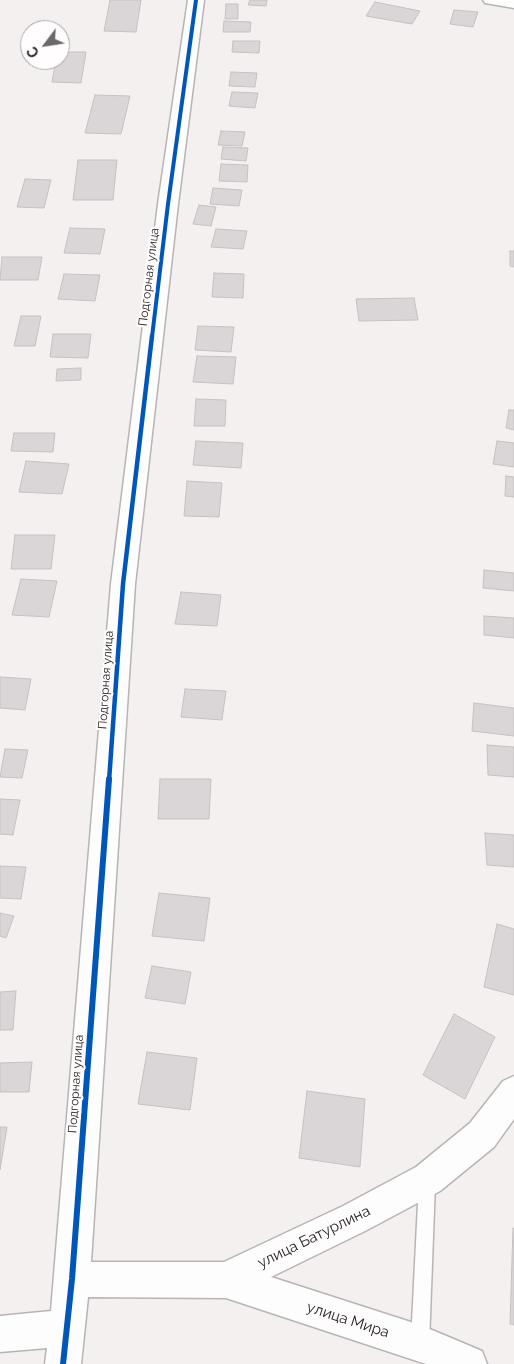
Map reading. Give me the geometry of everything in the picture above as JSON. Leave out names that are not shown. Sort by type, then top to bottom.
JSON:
[{"type":"street","name":"Подгорная улица","points":[[63,1364],[72,1279],[123,584],[168,204],[196,0]]},
{"type":"street","points":[[491,0],[514,3]]},
{"type":"street","name":"улица Батурлина","points":[[72,1279],[226,1280],[355,1218],[428,1179],[482,1135],[514,1092]]},
{"type":"street","name":"улица Мира","points":[[226,1280],[420,1343],[469,1364]]},
{"type":"street","points":[[0,1334],[66,1328]]},
{"type":"lane","points":[[420,1343],[428,1179]]},
{"type":"building","points":[[110,0],[141,0],[136,32],[104,31]]},
{"type":"building","points":[[250,0],[267,0],[266,6],[248,5]]},
{"type":"building","points":[[375,2],[420,11],[412,24],[366,16]]},
{"type":"building","points":[[226,4],[238,4],[238,19],[225,19]]},
{"type":"building","points":[[454,10],[478,12],[473,27],[450,24]]},
{"type":"building","points":[[224,21],[251,22],[250,32],[223,32]]},
{"type":"building","points":[[233,41],[260,41],[259,53],[232,52]]},
{"type":"building","points":[[70,52],[86,52],[81,83],[52,82],[54,70],[70,70]]},
{"type":"building","points":[[231,72],[257,73],[255,87],[229,86]]},
{"type":"building","points":[[232,92],[258,93],[255,108],[229,106]]},
{"type":"building","points":[[95,95],[130,96],[121,134],[85,133]]},
{"type":"building","points":[[221,131],[245,132],[242,146],[218,145]]},
{"type":"building","points":[[223,147],[248,148],[246,161],[221,159]]},
{"type":"building","points":[[78,160],[117,160],[113,200],[73,200]]},
{"type":"building","points":[[221,164],[248,165],[247,182],[219,181]]},
{"type":"building","points":[[25,179],[51,180],[44,208],[17,207]]},
{"type":"building","points":[[213,188],[242,190],[239,206],[210,204]]},
{"type":"building","points":[[199,205],[216,207],[211,226],[193,224]]},
{"type":"building","points":[[70,228],[105,229],[100,254],[64,253]]},
{"type":"building","points":[[216,229],[247,231],[243,249],[211,247]]},
{"type":"building","points":[[510,251],[514,251],[514,267],[510,266]]},
{"type":"building","points":[[2,257],[42,257],[38,280],[0,280]]},
{"type":"building","points":[[214,273],[244,274],[243,298],[212,297]]},
{"type":"building","points":[[64,274],[100,275],[95,301],[58,299]]},
{"type":"building","points":[[414,298],[418,320],[359,321],[356,299]]},
{"type":"building","points":[[21,316],[41,316],[35,346],[14,346]]},
{"type":"building","points":[[198,326],[234,327],[231,352],[195,350]]},
{"type":"building","points":[[53,334],[91,334],[88,358],[50,357]]},
{"type":"building","points":[[197,356],[236,357],[233,384],[193,382]]},
{"type":"building","points":[[81,368],[81,380],[56,381],[57,369]]},
{"type":"building","points":[[196,399],[226,400],[225,426],[194,426]]},
{"type":"building","points":[[509,410],[514,410],[514,430],[506,428]]},
{"type":"building","points":[[14,433],[55,433],[53,452],[11,451]]},
{"type":"building","points":[[196,441],[243,443],[241,468],[193,465]]},
{"type":"building","points":[[497,441],[514,443],[514,467],[493,464]]},
{"type":"building","points":[[26,461],[69,464],[62,494],[19,492]]},
{"type":"building","points":[[506,476],[514,477],[514,497],[505,496]]},
{"type":"building","points":[[187,481],[222,483],[219,517],[184,516]]},
{"type":"building","points":[[15,535],[55,535],[51,569],[11,569]]},
{"type":"building","points":[[484,570],[514,573],[514,591],[483,588]]},
{"type":"building","points":[[21,579],[57,581],[49,617],[12,615]]},
{"type":"building","points":[[181,592],[221,595],[217,626],[175,624]]},
{"type":"building","points":[[484,616],[514,618],[514,638],[484,635]]},
{"type":"building","points":[[0,677],[31,679],[25,710],[0,708]]},
{"type":"building","points":[[185,689],[226,691],[222,720],[181,717]]},
{"type":"building","points":[[474,703],[514,708],[514,736],[472,731]]},
{"type":"building","points":[[487,745],[514,747],[514,777],[488,775]]},
{"type":"building","points":[[5,749],[28,750],[22,778],[0,777]]},
{"type":"building","points":[[160,779],[211,779],[209,819],[158,819]]},
{"type":"building","points":[[0,799],[20,800],[13,835],[0,834]]},
{"type":"building","points":[[485,833],[514,835],[514,867],[487,865]]},
{"type":"building","points":[[0,866],[26,867],[21,899],[0,898]]},
{"type":"building","points":[[159,893],[210,898],[204,941],[152,936]]},
{"type":"building","points":[[0,913],[14,916],[6,938],[0,936]]},
{"type":"building","points":[[497,924],[514,929],[514,995],[484,987]]},
{"type":"building","points":[[152,966],[191,972],[185,1004],[145,998]]},
{"type":"building","points":[[16,991],[13,1030],[0,1030],[0,992]]},
{"type":"building","points":[[454,1014],[495,1037],[465,1099],[423,1075]]},
{"type":"building","points":[[147,1052],[197,1058],[190,1110],[138,1104]]},
{"type":"building","points":[[32,1062],[29,1092],[0,1092],[0,1063]]},
{"type":"building","points":[[307,1091],[365,1099],[360,1167],[299,1158]]},
{"type":"building","points":[[0,1127],[7,1127],[0,1170]]},
{"type":"building","points":[[514,1229],[514,1325],[510,1324]]},
{"type":"cycle path","points":[[63,1364],[72,1279],[123,584],[168,204],[196,0]]}]
